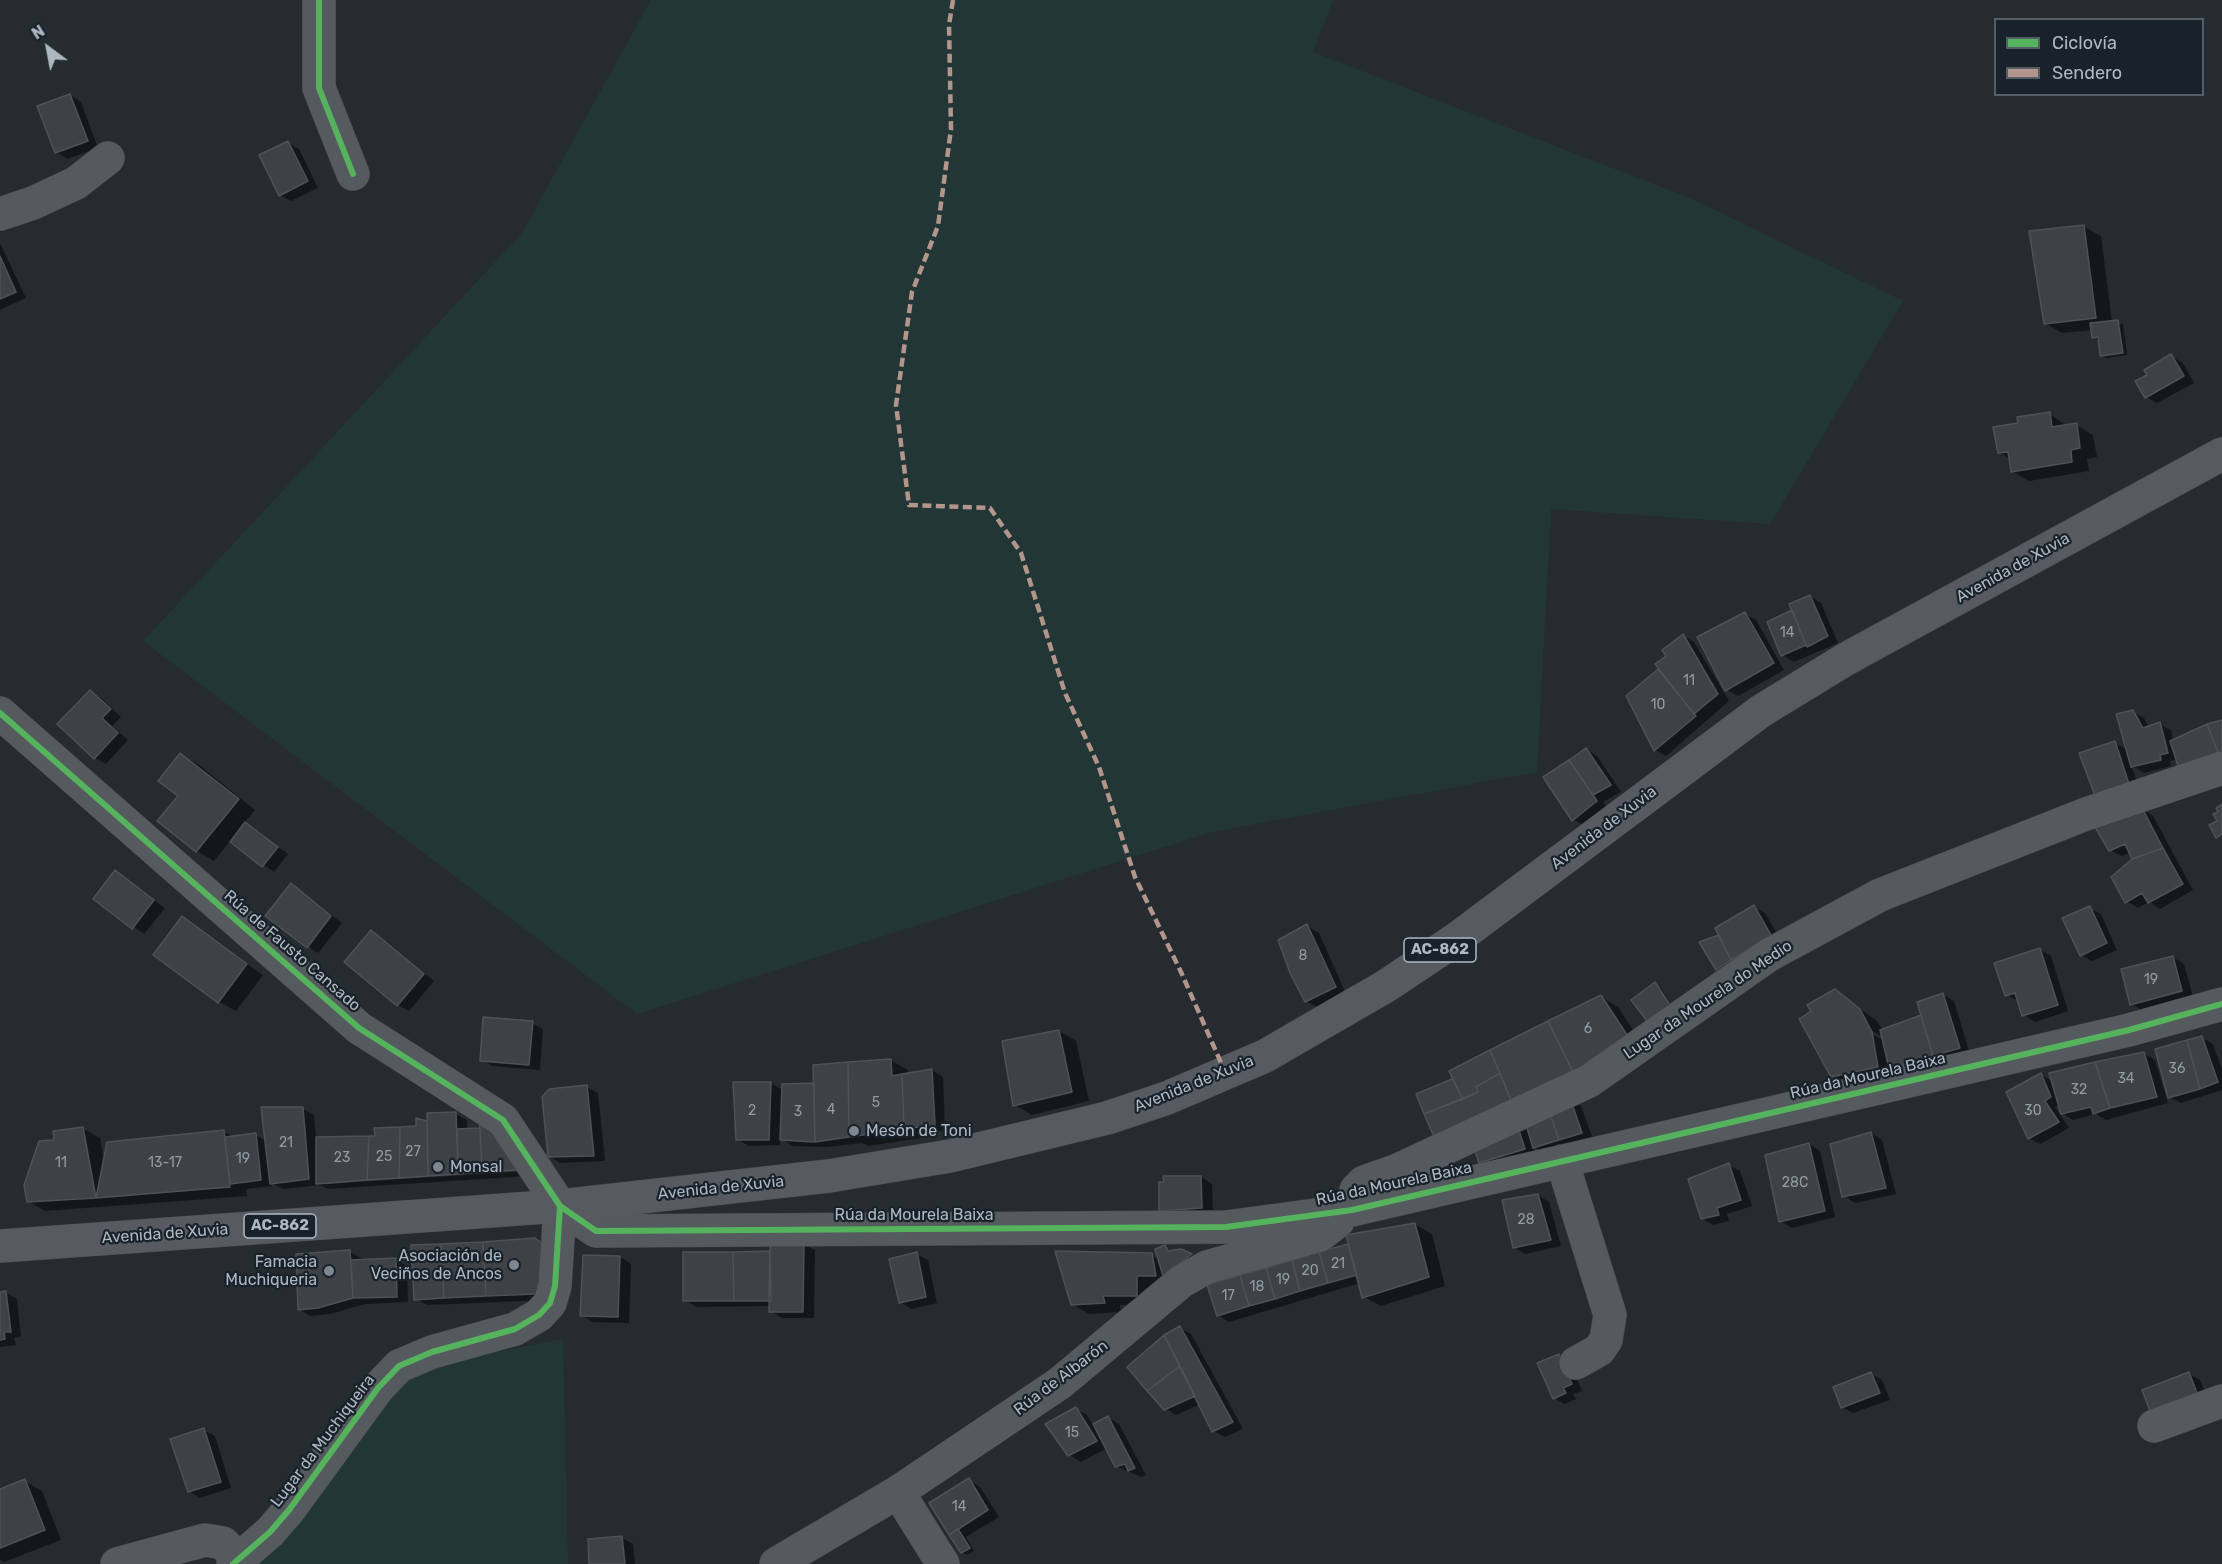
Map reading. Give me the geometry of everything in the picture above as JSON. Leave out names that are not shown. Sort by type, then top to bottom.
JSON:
[{"type":"main road","name":"Avenida de Xuvia","points":[[0,1246],[561,1206],[829,1176],[950,1156],[1107,1118],[1167,1098],[1226,1074],[1313,1030],[1455,940],[1761,711],[1846,659],[2222,454]]},
{"type":"street","points":[[319,0],[319,88],[353,174]]},
{"type":"street","points":[[0,214],[33,203],[76,183],[108,158]]},
{"type":"street","name":"Rúa de Fausto Cansado","points":[[0,713],[359,1028],[503,1120],[561,1206]]},
{"type":"street","name":"Lugar da Mourela do Medio","points":[[1352,1210],[1356,1190],[1364,1182],[1398,1170],[1589,1081],[1769,955],[1880,895],[2086,814],[2222,768]]},
{"type":"street","name":"Rúa da Mourela Baixa","points":[[561,1206],[596,1231],[1226,1227],[1352,1210],[2129,1030],[2222,1004]]},
{"type":"street","points":[[1562,1161],[1610,1315],[1606,1340],[1599,1350],[1576,1363]]},
{"type":"street","name":"Lugar da Muchiqueira","points":[[236,1562],[270,1532],[289,1510],[378,1388],[399,1366],[432,1352],[515,1329],[539,1315],[550,1303],[555,1286],[561,1206]]},
{"type":"street","name":"Rúa de Albarón","points":[[776,1564],[898,1492],[1060,1383],[1182,1281],[1208,1267],[1320,1234],[1352,1210]]},
{"type":"street","points":[[2154,1426],[2222,1401]]},
{"type":"street","points":[[898,1492],[943,1564]]},
{"type":"street","points":[[117,1564],[205,1540],[223,1543],[236,1562]]},
{"type":"shaded area","points":[[651,0],[1333,0],[1313,52],[1692,199],[1903,301],[1770,524],[1551,509],[1537,772],[1212,832],[637,1014],[143,641],[522,233]]},
{"type":"shaded area","points":[[563,1339],[568,1564],[251,1564],[403,1382],[435,1364]]},
{"type":"building","points":[[70,94],[88,141],[55,153],[37,106]]},
{"type":"building","points":[[288,141],[308,181],[279,196],[259,155]]},
{"type":"building","points":[[2084,225],[2096,318],[2044,324],[2029,231]]},
{"type":"building","points":[[0,256],[16,292],[0,299]]},
{"type":"building","points":[[2118,320],[2123,353],[2100,356],[2098,337],[2092,338],[2090,323]]},
{"type":"building","points":[[2171,354],[2184,376],[2145,398],[2135,381],[2147,375],[2144,370]]},
{"type":"building","points":[[2050,412],[2052,427],[2077,423],[2080,448],[2071,450],[2072,462],[2011,472],[2008,452],[1998,453],[1993,427],[2018,423],[2017,417]]},
{"type":"building","points":[[1810,595],[1828,636],[1807,647],[1789,604]]},
{"type":"building","points":[[1792,610],[1806,645],[1781,656],[1767,622]]},
{"type":"building","points":[[1745,612],[1774,663],[1725,691],[1697,637]]},
{"type":"building","points":[[1683,634],[1718,694],[1694,714],[1655,664],[1666,656],[1662,650]]},
{"type":"building","points":[[1658,669],[1696,716],[1654,751],[1626,696]]},
{"type":"building","points":[[90,690],[111,709],[102,718],[118,733],[94,759],[57,724]]},
{"type":"building","points":[[2133,710],[2143,728],[2160,722],[2168,753],[2160,755],[2161,760],[2131,767],[2116,714]]},
{"type":"building","points":[[2222,720],[2222,754],[2219,755],[2207,724]]},
{"type":"building","points":[[2207,724],[2219,755],[2179,769],[2170,741]]},
{"type":"building","points":[[2115,741],[2131,790],[2097,801],[2079,753]]},
{"type":"building","points":[[1586,748],[1611,785],[1593,795],[1569,760]]},
{"type":"building","points":[[180,753],[239,799],[196,852],[157,821],[178,796],[158,781]]},
{"type":"building","points":[[1569,760],[1597,801],[1572,821],[1543,777]]},
{"type":"building","points":[[2222,804],[2222,834],[2216,838],[2209,825],[2217,821],[2213,814],[2218,812],[2216,808]]},
{"type":"building","points":[[2142,808],[2163,848],[2132,859],[2125,844],[2109,851],[2095,827]]},
{"type":"building","points":[[245,822],[278,847],[262,867],[230,842]]},
{"type":"building","points":[[2163,848],[2183,884],[2148,903],[2142,893],[2125,903],[2111,877],[2132,859]]},
{"type":"building","points":[[115,870],[154,900],[132,929],[93,899]]},
{"type":"building","points":[[291,883],[331,916],[307,948],[265,916]]},
{"type":"building","points":[[1754,905],[1771,935],[1731,960],[1715,928]]},
{"type":"building","points":[[2090,906],[2107,943],[2080,956],[2062,918]]},
{"type":"building","points":[[182,916],[247,964],[218,1003],[153,955]]},
{"type":"building","points":[[1307,924],[1336,987],[1305,1002],[1290,973],[1278,940]]},
{"type":"building","points":[[371,930],[424,974],[397,1006],[344,962]]},
{"type":"building","points":[[1719,935],[1731,960],[1716,970],[1699,942]]},
{"type":"building","points":[[2040,948],[2058,1005],[2022,1016],[2015,993],[2005,996],[1994,963]]},
{"type":"building","points":[[2173,956],[2182,991],[2130,1005],[2121,969]]},
{"type":"building","points":[[1655,982],[1672,1008],[1647,1021],[1631,1000]]},
{"type":"building","points":[[1835,989],[1860,1009],[1872,1032],[1878,1067],[1831,1077],[1799,1019],[1811,1011],[1807,1005]]},
{"type":"building","points":[[1943,993],[1960,1048],[1933,1056],[1917,1002]]},
{"type":"building","points":[[1601,995],[1629,1038],[1575,1076],[1548,1021]]},
{"type":"building","points":[[1921,1015],[1933,1056],[1889,1068],[1880,1030]]},
{"type":"building","points":[[483,1017],[533,1021],[529,1065],[480,1061]]},
{"type":"building","points":[[1548,1021],[1575,1076],[1513,1105],[1490,1050]]},
{"type":"building","points":[[1059,1030],[1072,1092],[1013,1106],[1002,1041]]},
{"type":"building","points":[[2202,1036],[2218,1082],[2200,1089],[2187,1040]]},
{"type":"building","points":[[2187,1040],[2200,1089],[2168,1098],[2155,1049]]},
{"type":"building","points":[[1490,1050],[1500,1073],[1476,1087],[1478,1092],[1463,1099],[1449,1071]]},
{"type":"building","points":[[2144,1052],[2157,1097],[2110,1108],[2095,1062]]},
{"type":"building","points":[[891,1059],[892,1076],[902,1074],[904,1129],[849,1137],[848,1062]]},
{"type":"building","points":[[848,1062],[849,1137],[815,1142],[813,1065]]},
{"type":"building","points":[[2095,1062],[2110,1108],[2093,1114],[2091,1107],[2061,1114],[2049,1073]]},
{"type":"building","points":[[932,1069],[935,1125],[904,1129],[902,1074]]},
{"type":"building","points":[[1500,1073],[1513,1105],[1435,1139],[1424,1114],[1478,1092],[1476,1087]]},
{"type":"building","points":[[2041,1073],[2051,1097],[2045,1101],[2059,1122],[2028,1139],[2006,1092]]},
{"type":"building","points":[[1452,1079],[1463,1099],[1424,1114],[1416,1094]]},
{"type":"building","points":[[733,1082],[771,1082],[769,1140],[736,1140]]},
{"type":"building","points":[[814,1083],[815,1142],[780,1140],[782,1084]]},
{"type":"building","points":[[587,1085],[594,1156],[548,1157],[542,1097],[549,1089]]},
{"type":"building","points":[[1570,1098],[1582,1133],[1559,1140],[1548,1108]]},
{"type":"building","points":[[261,1107],[303,1107],[309,1179],[270,1184]]},
{"type":"building","points":[[1548,1108],[1559,1140],[1533,1148],[1524,1118]]},
{"type":"building","points":[[479,1111],[518,1170],[482,1172]]},
{"type":"building","points":[[456,1112],[458,1174],[428,1176],[427,1113]]},
{"type":"building","points":[[416,1118],[427,1121],[428,1176],[399,1178],[400,1127],[416,1126]]},
{"type":"building","points":[[1516,1121],[1525,1149],[1479,1163],[1472,1142]]},
{"type":"building","points":[[83,1127],[96,1198],[27,1202],[24,1185],[39,1141],[54,1140],[53,1131]]},
{"type":"building","points":[[400,1127],[399,1178],[367,1180],[369,1136],[375,1136],[374,1128]]},
{"type":"building","points":[[480,1128],[482,1172],[458,1174],[457,1129]]},
{"type":"building","points":[[224,1130],[230,1187],[96,1198],[107,1142]]},
{"type":"building","points":[[1871,1132],[1886,1188],[1842,1197],[1830,1144]]},
{"type":"building","points":[[256,1133],[261,1180],[230,1184],[225,1137]]},
{"type":"building","points":[[369,1136],[367,1180],[316,1184],[316,1137]]},
{"type":"building","points":[[1809,1143],[1825,1211],[1779,1222],[1765,1155]]},
{"type":"building","points":[[1729,1163],[1741,1200],[1717,1208],[1719,1215],[1701,1219],[1688,1179]]},
{"type":"building","points":[[1163,1176],[1201,1176],[1202,1208],[1159,1211],[1159,1182],[1164,1182]]},
{"type":"building","points":[[1538,1194],[1551,1240],[1513,1248],[1502,1200]]},
{"type":"building","points":[[1415,1223],[1429,1277],[1362,1298],[1346,1235]]},
{"type":"building","name":"Asociación de Veciños de Ancos","points":[[535,1238],[543,1244],[544,1285],[536,1294],[486,1296],[483,1242]]},
{"type":"building","points":[[483,1242],[486,1296],[444,1298],[441,1244]]},
{"type":"building","points":[[770,1242],[804,1242],[803,1312],[769,1312]]},
{"type":"building","points":[[441,1244],[444,1298],[414,1300],[411,1245]]},
{"type":"building","points":[[1348,1244],[1357,1275],[1328,1283],[1319,1252]]},
{"type":"building","points":[[1165,1245],[1168,1251],[1181,1249],[1192,1254],[1163,1276],[1155,1249]]},
{"type":"building","points":[[350,1250],[353,1298],[318,1308],[298,1310],[296,1254]]},
{"type":"building","points":[[770,1251],[771,1301],[734,1301],[733,1252]]},
{"type":"building","points":[[1055,1251],[1152,1253],[1156,1276],[1137,1276],[1137,1296],[1103,1296],[1105,1303],[1071,1305]]},
{"type":"building","points":[[683,1252],[733,1252],[734,1301],[683,1301]]},
{"type":"building","points":[[917,1252],[926,1297],[899,1303],[889,1259]]},
{"type":"building","points":[[1319,1252],[1328,1283],[1300,1291],[1292,1260]]},
{"type":"building","points":[[583,1255],[620,1256],[618,1317],[580,1316]]},
{"type":"building","points":[[396,1258],[397,1297],[353,1298],[351,1260]]},
{"type":"building","points":[[1292,1260],[1300,1291],[1275,1299],[1266,1268]]},
{"type":"building","points":[[1266,1268],[1275,1299],[1249,1306],[1240,1275]]},
{"type":"building","points":[[1240,1275],[1249,1306],[1217,1316],[1207,1285]]},
{"type":"building","points":[[6,1291],[11,1332],[4,1332],[5,1339],[0,1340],[0,1292]]},
{"type":"building","points":[[1180,1326],[1233,1422],[1212,1432],[1164,1335]]},
{"type":"building","points":[[1164,1335],[1180,1366],[1147,1391],[1127,1367]]},
{"type":"building","points":[[1559,1354],[1572,1384],[1563,1388],[1566,1393],[1553,1399],[1537,1363]]},
{"type":"building","points":[[1180,1366],[1195,1396],[1164,1410],[1147,1391]]},
{"type":"building","points":[[1871,1372],[1880,1393],[1841,1408],[1833,1387]]},
{"type":"building","points":[[2189,1372],[2200,1401],[2153,1419],[2142,1390]]},
{"type":"building","points":[[1076,1407],[1097,1441],[1068,1456],[1045,1424]]},
{"type":"building","points":[[1108,1416],[1135,1468],[1128,1471],[1125,1464],[1115,1467],[1093,1424]]},
{"type":"building","points":[[204,1428],[221,1482],[188,1492],[170,1439]]},
{"type":"building","points":[[969,1478],[988,1510],[949,1535],[929,1503]]},
{"type":"building","points":[[25,1479],[45,1530],[0,1548],[0,1489]]},
{"type":"building","points":[[958,1529],[970,1548],[961,1553],[949,1535]]},
{"type":"building","points":[[622,1536],[625,1564],[589,1564],[588,1539]]},
{"type":"marked path","points":[[953,0],[949,25],[951,129],[938,226],[912,292],[896,405],[909,505],[990,508],[1021,553],[1065,693],[1099,767],[1135,877],[1181,972],[1226,1074]]},
{"type":"cycle path","points":[[319,0],[319,88],[353,174]]},
{"type":"cycle path","points":[[0,713],[359,1028],[503,1120],[560,1206],[596,1231],[1226,1227],[1352,1210],[2129,1030],[2222,1004]]},
{"type":"cycle path","points":[[233,1564],[270,1532],[289,1510],[378,1388],[399,1366],[432,1352],[515,1329],[539,1315],[550,1303],[555,1286],[560,1206]]},
{"type":"place","name":"Mesón de Toni","points":[[854,1131]]},
{"type":"place","name":"Monsal","points":[[438,1167]]},
{"type":"place","name":"Asociación de Veciños de Ancos","points":[[514,1265]]},
{"type":"place","name":"Famacia Muchiqueria","points":[[329,1271]]}]
